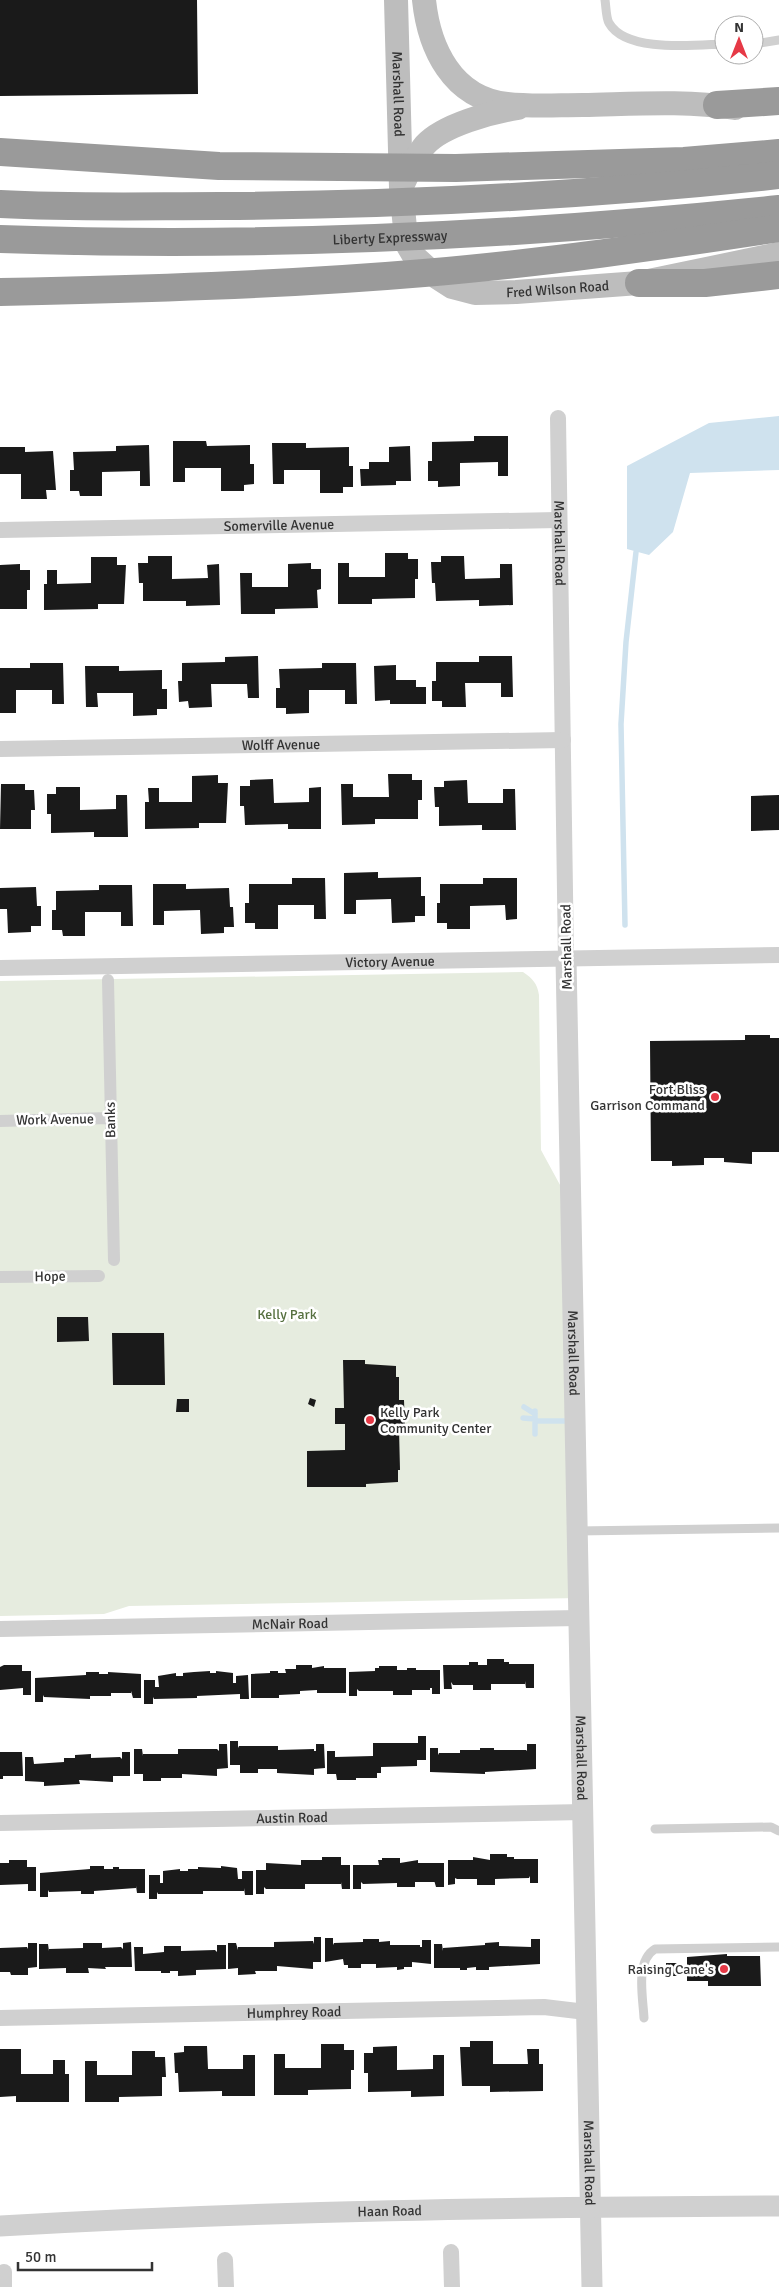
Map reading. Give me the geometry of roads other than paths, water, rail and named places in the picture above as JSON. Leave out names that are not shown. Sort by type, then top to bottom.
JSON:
[{"type":"highway","points":[[717,105],[779,101]]},
{"type":"highway","points":[[0,152],[219,166],[446,168],[684,161],[779,153]]},
{"type":"highway","points":[[0,204],[176,206],[428,202],[688,185],[779,175]]},
{"type":"highway","name":"Liberty Expressway","points":[[0,239],[140,242],[300,241],[461,235],[612,225],[779,209]]},
{"type":"highway","points":[[0,292],[94,290],[423,273],[561,259],[779,228]]},
{"type":"highway","points":[[639,282],[705,283],[779,275]]},
{"type":"main road","name":"Marshall Road","points":[[396,0],[401,188]]},
{"type":"main road","points":[[424,0],[435,49],[443,64],[454,77],[470,90],[505,104],[532,106],[717,105],[779,114]]},
{"type":"main road","points":[[401,188],[419,154],[437,135],[456,126],[492,114],[532,106]]},
{"type":"main road","name":"Fred Wilson Road","points":[[401,188],[407,244],[419,261],[438,278],[452,287],[475,293],[488,294],[639,282],[779,254]]},
{"type":"street","name":"Marshall Road","points":[[558,418],[558,520],[592,2287]]},
{"type":"street","name":"Somerville Avenue","points":[[0,530],[558,520]]},
{"type":"street","name":"Wolff Avenue","points":[[0,749],[563,740]]},
{"type":"street","name":"Victory Avenue","points":[[0,968],[779,955]]},
{"type":"street","name":"Banks","points":[[108,980],[114,1260]]},
{"type":"street","name":"Work Avenue","points":[[0,1121],[110,1118]]},
{"type":"street","name":"Hope","points":[[0,1277],[99,1276]]},
{"type":"street","name":"McNair Road","points":[[0,1629],[579,1618]]},
{"type":"street","name":"Austin Road","points":[[0,1823],[584,1812]]},
{"type":"street","name":"Humphrey Road","points":[[0,2018],[544,2007],[586,2012]]},
{"type":"street","name":"Haan Road","points":[[0,2226],[188,2216],[591,2207],[779,2206]]},
{"type":"street","points":[[452,2252],[452,2287]]},
{"type":"street","points":[[225,2260],[226,2287]]},
{"type":"lane","points":[[605,0],[609,23],[626,39],[654,45],[714,44]]},
{"type":"lane","points":[[764,42],[779,40]]},
{"type":"lane","points":[[577,1532],[779,1528]]},
{"type":"lane","points":[[655,1830],[772,1827],[779,1831]]},
{"type":"lane","points":[[644,2018],[643,1967],[646,1957],[655,1949],[779,1947]]},
{"type":"water","points":[[779,416],[779,470],[690,473],[673,532],[649,555],[627,549],[627,466],[709,423]]},
{"type":"waterway","points":[[625,925],[621,724],[626,642],[636,552]]},
{"type":"waterway","points":[[524,1407],[535,1414]]},
{"type":"waterway","points":[[535,1411],[535,1434]]},
{"type":"waterway","points":[[523,1418],[535,1419]]},
{"type":"waterway","points":[[535,1421],[570,1421]]},
{"type":"place","name":"Fort Bliss Garrison Command","points":[[715,1097]]},
{"type":"place","name":"Kelly Park Community Center","points":[[370,1420]]},
{"type":"place","name":"Raising Cane's","points":[[724,1969]]},
{"type":"park label","name":"Kelly Park","points":[[287,1314]]}]
